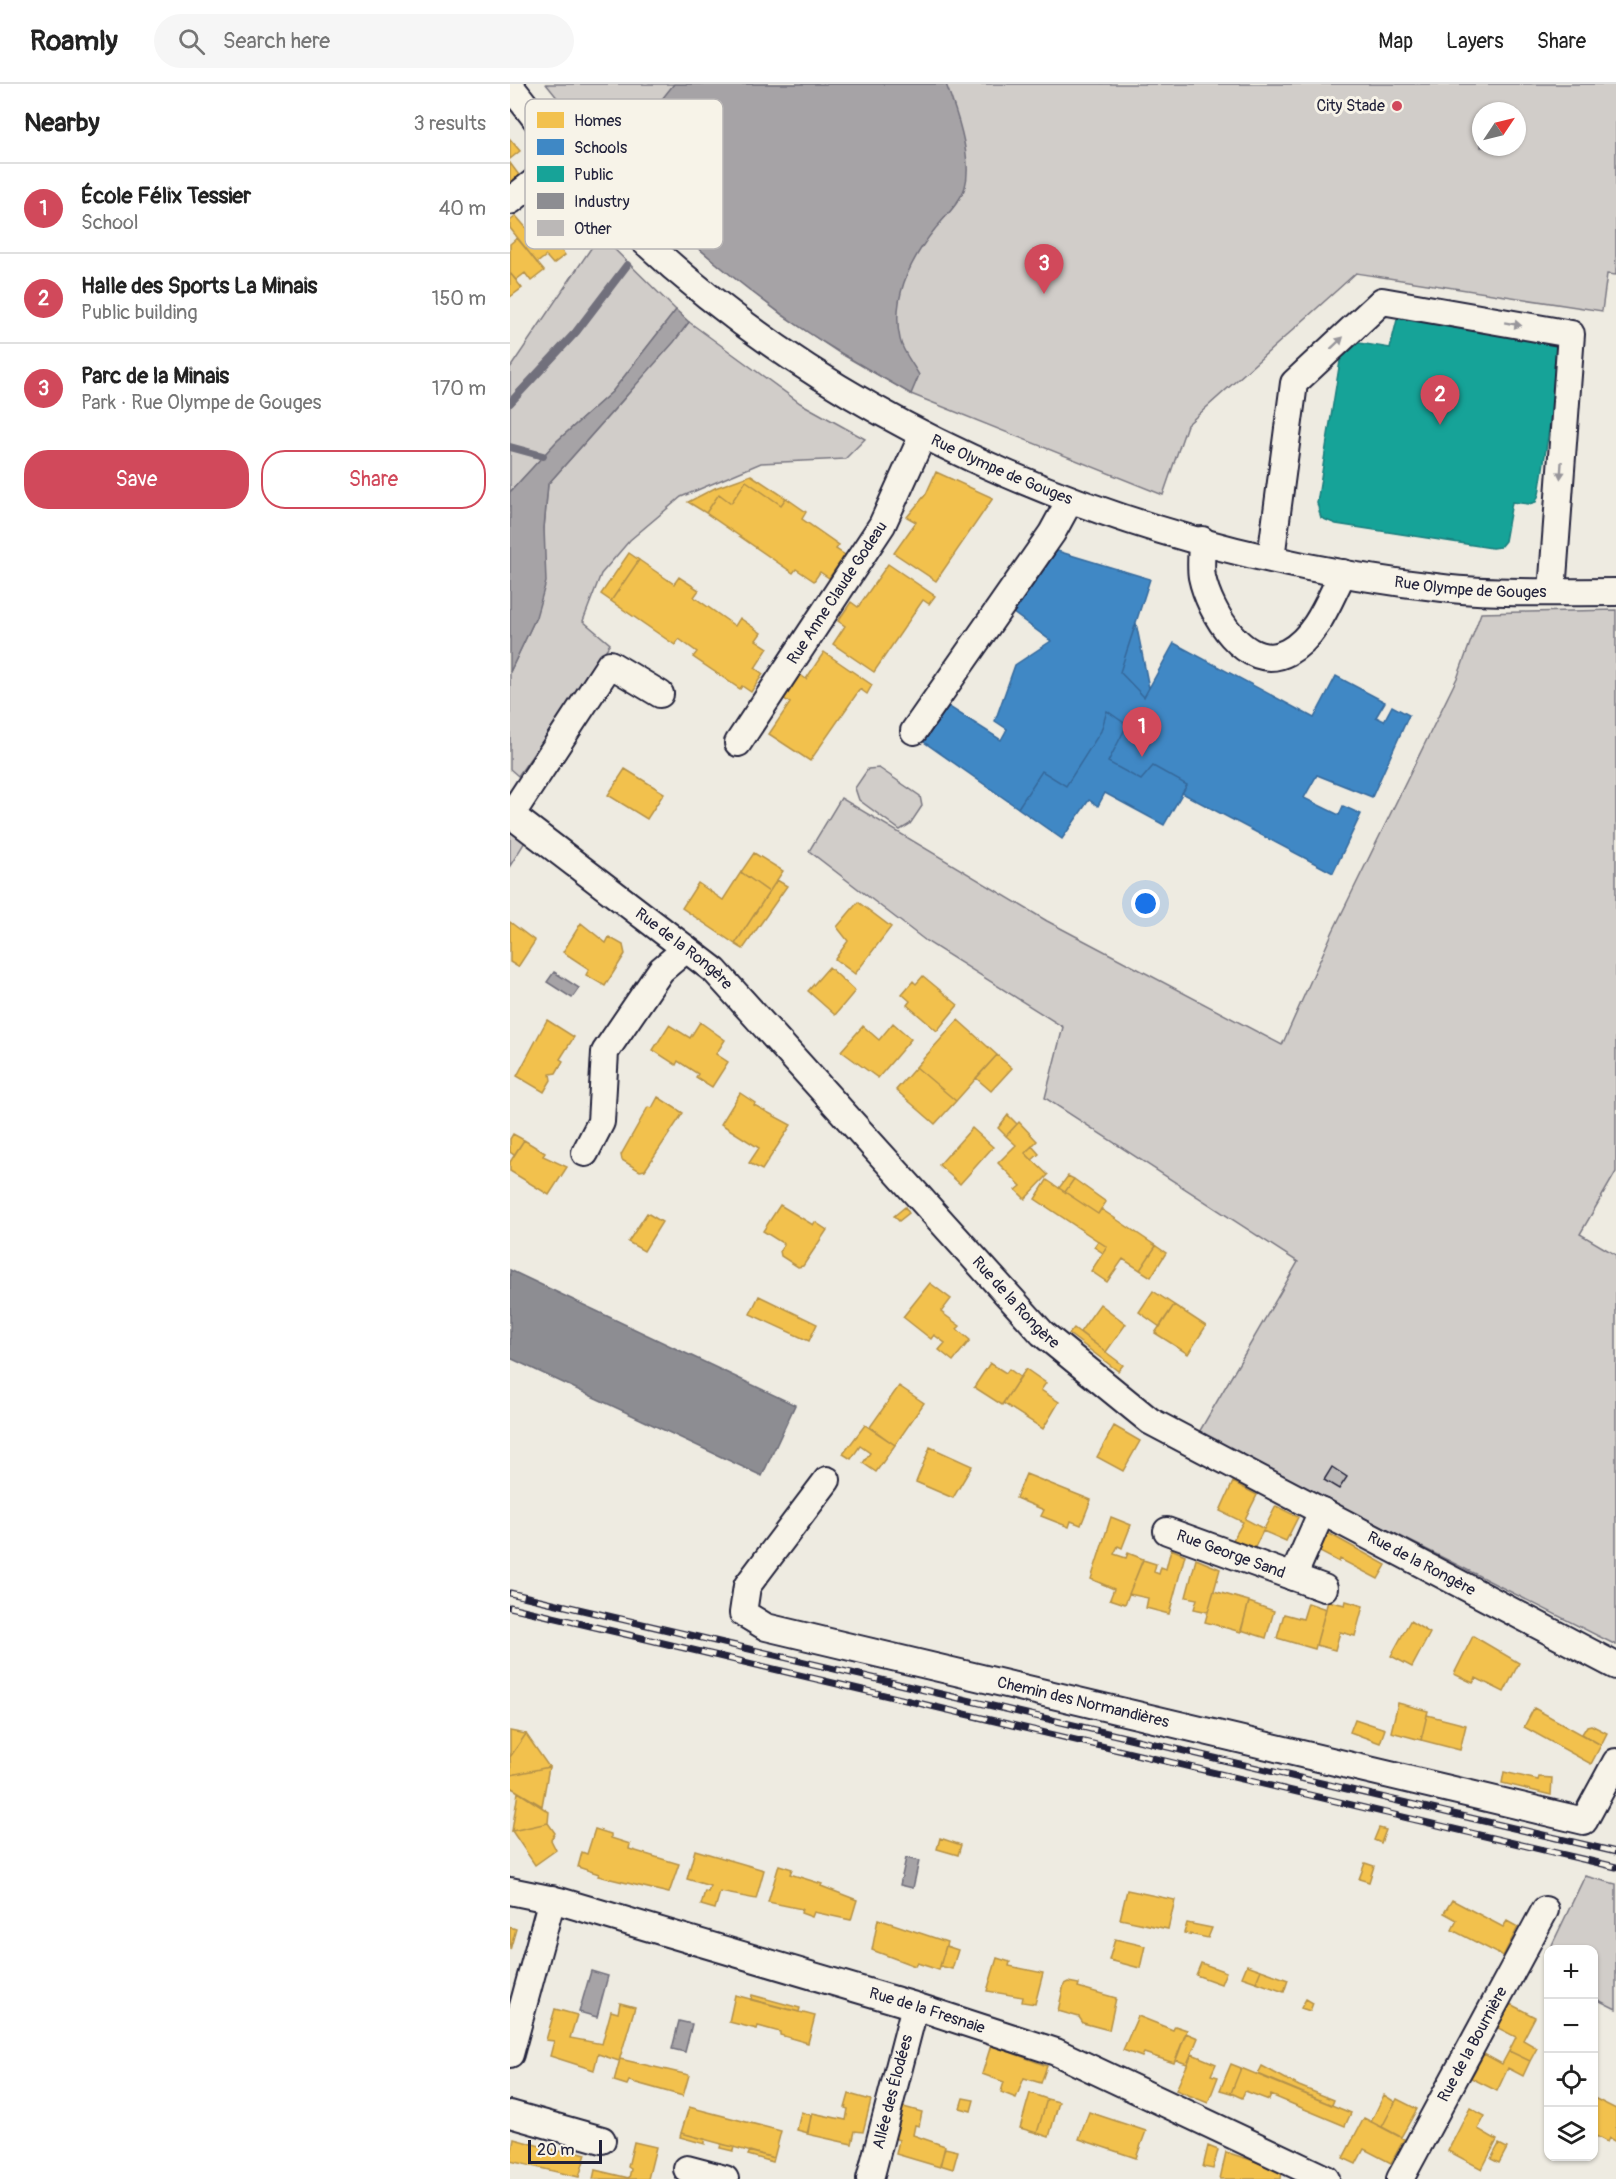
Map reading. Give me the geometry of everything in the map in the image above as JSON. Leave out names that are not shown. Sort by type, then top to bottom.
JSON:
[{"type":"street","name":"Rue Olympe de Gouges","points":[[510,86],[525,104]]},
{"type":"street","points":[[510,201],[525,189]]},
{"type":"street","name":"Rue Olympe de Gouges","points":[[653,249],[761,339],[835,386],[923,435],[1070,500],[1202,540],[1271,558],[1343,573],[1454,589],[1616,592]]},
{"type":"street","points":[[1271,558],[1294,383],[1382,301],[1570,334],[1552,592]]},
{"type":"street","name":"Rue Anne Claude Godeau","points":[[738,743],[882,525],[923,435]]},
{"type":"street","points":[[914,731],[1052,532],[1070,500]]},
{"type":"street","points":[[1202,540],[1202,576],[1214,609],[1238,642],[1250,651],[1263,656],[1278,656],[1291,651],[1317,625],[1343,573]]},
{"type":"street","points":[[510,815],[610,664],[660,694]]},
{"type":"street","name":"Rue de la Rongère","points":[[510,815],[715,971],[1042,1333],[1150,1421],[1616,1666]]},
{"type":"street","points":[[585,1154],[601,1122],[605,1052],[661,970],[686,948]]},
{"type":"street","name":"Chemin des Normandières","points":[[827,1480],[747,1586],[743,1613],[766,1627],[1584,1821],[1616,1762]]},
{"type":"street","name":"Rue George Sand","points":[[1293,1577],[1322,1511]]},
{"type":"street","name":"Rue George Sand","points":[[1167,1531],[1324,1588]]},
{"type":"street","name":"Rue de la Fresnaie","points":[[510,1891],[552,1899],[915,2006],[1056,2052],[1326,2179]]},
{"type":"street","points":[[510,2054],[552,1899]]},
{"type":"street","name":"Rue de la Bournière","points":[[1400,2179],[1545,1910]]},
{"type":"street","name":"Allée des Élodées","points":[[870,2179],[915,2006]]},
{"type":"street","points":[[510,2114],[602,2140]]},
{"type":"street","points":[[687,2169],[725,2179]]},
{"type":"shaded area","points":[[546,84],[1616,84],[1616,275],[1607,274],[1602,311],[1356,273],[1187,425],[1163,495],[911,394],[838,352],[782,315],[699,249],[723,249],[723,99],[558,99]]},
{"type":"shaded area","points":[[674,84],[946,84],[962,135],[967,176],[960,198],[918,253],[901,294],[898,324],[901,344],[919,375],[911,394],[846,356],[783,315],[700,249],[723,249],[723,99],[662,99]]},
{"type":"shaded area","points":[[591,249],[614,249],[676,310],[612,392],[557,441],[510,492],[510,368]]},
{"type":"shaded area","points":[[676,310],[689,322],[674,342],[548,484],[544,528],[546,582],[536,617],[510,672],[510,492],[557,441],[612,392]]},
{"type":"shaded area","points":[[689,322],[800,403],[865,439],[845,459],[761,463],[681,497],[630,540],[601,574],[583,621],[610,644],[518,776],[510,769],[510,672],[536,617],[548,484]]},
{"type":"shaded area","points":[[1616,610],[1616,1172],[1580,1234],[1616,1255],[1616,1645],[1198,1434],[1298,1262],[1045,1098],[1063,1027],[926,941],[809,851],[841,798],[1047,921],[1282,1045],[1333,931],[1458,676],[1481,613]]},
{"type":"shaded area","points":[[879,768],[920,796],[922,806],[910,824],[900,830],[859,800],[855,788],[868,769]]},
{"type":"shaded area","points":[[510,828],[525,842],[510,866]]},
{"type":"shaded area","points":[[554,972],[579,988],[572,998],[547,982]]},
{"type":"shaded area","points":[[906,1858],[919,1861],[913,1888],[900,1885]]},
{"type":"shaded area","points":[[1585,1876],[1616,1884],[1616,2009],[1598,2000],[1598,1945],[1552,1945]]},
{"type":"shaded area","points":[[591,1971],[608,1976],[597,2017],[579,2012]]},
{"type":"shaded area","points":[[679,2021],[692,2024],[685,2052],[672,2049]]},
{"type":"building: Homes","points":[[510,139],[520,151],[510,159]]},
{"type":"building: Homes","points":[[510,163],[519,175],[510,182]]},
{"type":"building: Homes","points":[[516,216],[525,226],[525,247],[510,228],[510,221]]},
{"type":"building: Homes","points":[[517,238],[544,271],[531,281],[525,273],[516,280],[510,273],[510,244]]},
{"type":"building: Homes","points":[[526,249],[560,249],[565,255],[553,264],[546,256],[537,263]]},
{"type":"building: Homes","points":[[510,273],[522,288],[510,297]]},
{"type":"building: Homes","points":[[936,472],[993,498],[936,581],[894,553],[916,522],[907,517],[926,494]]},
{"type":"building: Homes","points":[[751,475],[786,498],[781,505],[746,481],[731,503],[719,494],[706,513],[688,502],[715,488]]},
{"type":"building: Homes","points":[[746,481],[781,505],[786,498],[806,512],[802,519],[839,545],[836,549],[845,555],[829,578],[820,572],[814,581],[796,569],[793,573],[706,513],[719,494],[731,503]]},
{"type":"building: Homes","points":[[629,553],[639,560],[611,601],[601,594]]},
{"type":"building: Homes","points":[[639,560],[674,584],[679,577],[699,590],[694,597],[735,626],[740,618],[761,633],[756,640],[768,648],[755,668],[763,674],[751,692],[742,686],[740,689],[693,657],[697,652],[679,639],[675,645],[611,601]]},
{"type":"building: Homes","points":[[888,564],[935,596],[929,604],[923,600],[874,672],[833,644],[845,626],[838,621],[851,602],[858,607]]},
{"type":"building: Homes","points":[[824,652],[872,685],[867,694],[860,689],[810,761],[769,734],[790,703],[783,698],[799,674],[806,679]]},
{"type":"building: Homes","points":[[625,769],[664,793],[647,819],[608,795]]},
{"type":"building: Homes","points":[[754,853],[783,871],[769,892],[741,872]]},
{"type":"building: Homes","points":[[741,872],[769,892],[735,944],[682,908],[698,883],[723,900]]},
{"type":"building: Homes","points":[[777,880],[787,886],[743,949],[735,944]]},
{"type":"building: Homes","points":[[858,902],[891,927],[855,974],[835,959],[848,941],[837,927]]},
{"type":"building: Homes","points":[[510,922],[535,941],[518,967],[510,962]]},
{"type":"building: Homes","points":[[581,923],[606,943],[609,937],[623,945],[625,954],[605,986],[586,975],[589,969],[563,952]]},
{"type":"building: Homes","points":[[829,967],[855,991],[835,1015],[808,991]]},
{"type":"building: Homes","points":[[923,976],[958,1005],[937,1031],[907,1005],[910,1001],[902,994],[913,981],[916,984]]},
{"type":"building: Homes","points":[[547,1020],[574,1037],[560,1059],[563,1061],[556,1073],[550,1074],[551,1080],[544,1092],[517,1076]]},
{"type":"building: Homes","points":[[958,1020],[997,1055],[956,1101],[916,1067]]},
{"type":"building: Homes","points":[[700,1022],[725,1040],[716,1054],[728,1062],[712,1087],[696,1077],[698,1074],[678,1061],[676,1065],[653,1050],[669,1025],[690,1038]]},
{"type":"building: Homes","points":[[893,1023],[911,1039],[878,1078],[841,1051],[863,1026],[879,1040]]},
{"type":"building: Homes","points":[[997,1055],[1012,1068],[991,1091],[976,1078]]},
{"type":"building: Homes","points":[[916,1067],[956,1101],[935,1124],[896,1090]]},
{"type":"building: Homes","points":[[740,1093],[755,1103],[754,1105],[791,1125],[762,1170],[749,1163],[759,1148],[721,1124]]},
{"type":"building: Homes","points":[[658,1097],[683,1113],[645,1170],[640,1171],[622,1160],[621,1155],[648,1107],[652,1108]]},
{"type":"building: Homes","points":[[1008,1115],[1017,1124],[1006,1136],[998,1128]]},
{"type":"building: Homes","points":[[1019,1122],[1037,1141],[1025,1153],[1048,1175],[1025,1199],[1016,1190],[1021,1186],[998,1163],[1016,1145],[1006,1136]]},
{"type":"building: Homes","points":[[972,1128],[993,1147],[960,1184],[939,1165]]},
{"type":"building: Homes","points":[[513,1134],[524,1140],[514,1155],[510,1152],[510,1139]]},
{"type":"building: Homes","points":[[524,1140],[545,1153],[543,1156],[567,1167],[549,1195],[510,1171],[510,1162]]},
{"type":"building: Homes","points":[[1032,1146],[1039,1154],[1032,1160],[1025,1153]]},
{"type":"building: Homes","points":[[1068,1176],[1074,1179],[1065,1192],[1059,1188]]},
{"type":"building: Homes","points":[[1074,1179],[1106,1202],[1098,1214],[1065,1192]]},
{"type":"building: Homes","points":[[1047,1180],[1098,1214],[1101,1209],[1156,1246],[1140,1270],[1123,1259],[1107,1282],[1091,1271],[1107,1247],[1035,1199]]},
{"type":"building: Homes","points":[[780,1205],[813,1225],[815,1222],[827,1230],[803,1266],[798,1267],[781,1256],[780,1251],[784,1244],[763,1231]]},
{"type":"building: Homes","points":[[905,1207],[909,1213],[899,1221],[894,1216]]},
{"type":"building: Homes","points":[[647,1213],[662,1222],[644,1251],[628,1242]]},
{"type":"building: Homes","points":[[1098,1241],[1107,1247],[1103,1253],[1094,1247]]},
{"type":"building: Homes","points":[[1156,1246],[1166,1253],[1151,1277],[1140,1270]]},
{"type":"building: Homes","points":[[930,1283],[951,1299],[941,1312],[960,1326],[957,1329],[970,1340],[953,1361],[939,1350],[945,1343],[934,1335],[931,1339],[903,1317]]},
{"type":"building: Homes","points":[[1153,1291],[1174,1305],[1160,1327],[1139,1312]]},
{"type":"building: Homes","points":[[759,1296],[817,1324],[809,1341],[750,1314]]},
{"type":"building: Homes","points":[[1100,1304],[1126,1324],[1106,1352],[1080,1332]]},
{"type":"building: Homes","points":[[1174,1305],[1206,1326],[1188,1354],[1155,1333]]},
{"type":"building: Homes","points":[[1074,1328],[1123,1365],[1118,1371],[1069,1334]]},
{"type":"building: Homes","points":[[990,1363],[1006,1373],[1009,1369],[1020,1377],[1002,1405],[974,1387]]},
{"type":"building: Homes","points":[[1026,1369],[1046,1383],[1041,1390],[1059,1402],[1043,1429],[1003,1403]]},
{"type":"building: Homes","points":[[899,1386],[924,1403],[895,1445],[870,1427]]},
{"type":"building: Homes","points":[[865,1425],[895,1445],[876,1472],[863,1463],[870,1453],[860,1446],[851,1459],[843,1454]]},
{"type":"building: Homes","points":[[1114,1426],[1140,1441],[1123,1471],[1097,1457]]},
{"type":"building: Homes","points":[[930,1447],[972,1466],[953,1498],[916,1482]]},
{"type":"building: Homes","points":[[1026,1474],[1091,1500],[1081,1525],[1071,1521],[1069,1527],[1041,1516],[1044,1510],[1016,1498]]},
{"type":"building: Homes","points":[[1233,1482],[1257,1495],[1245,1519],[1264,1529],[1276,1506],[1298,1517],[1286,1541],[1263,1531],[1254,1549],[1233,1540],[1243,1522],[1220,1511]]},
{"type":"building: Homes","points":[[1111,1517],[1131,1525],[1122,1548],[1118,1546],[1114,1554],[1126,1558],[1128,1553],[1143,1559],[1125,1604],[1110,1599],[1114,1589],[1091,1579]]},
{"type":"building: Homes","points":[[1328,1533],[1386,1565],[1378,1579],[1340,1559],[1339,1562],[1318,1551]]},
{"type":"building: Homes","points":[[1171,1549],[1185,1555],[1169,1614],[1146,1608],[1148,1598],[1129,1594],[1143,1560],[1156,1564],[1154,1572],[1159,1574],[1161,1567],[1166,1569]]},
{"type":"building: Homes","points":[[1196,1559],[1220,1569],[1208,1612],[1194,1609],[1197,1599],[1186,1597]]},
{"type":"building: Homes","points":[[1214,1591],[1249,1601],[1241,1632],[1205,1622]]},
{"type":"building: Homes","points":[[1328,1601],[1345,1605],[1346,1601],[1363,1606],[1355,1636],[1340,1632],[1335,1650],[1316,1645]]},
{"type":"building: Homes","points":[[1249,1602],[1274,1611],[1266,1638],[1241,1630]]},
{"type":"building: Homes","points":[[1308,1603],[1326,1609],[1315,1649],[1277,1638],[1284,1614],[1303,1619]]},
{"type":"building: Homes","points":[[1410,1621],[1430,1633],[1412,1667],[1391,1656]]},
{"type":"building: Homes","points":[[1473,1636],[1519,1663],[1504,1692],[1476,1678],[1473,1683],[1454,1674]]},
{"type":"building: Homes","points":[[1398,1703],[1428,1711],[1421,1740],[1391,1732]]},
{"type":"building: Homes","points":[[1534,1708],[1601,1745],[1591,1764],[1524,1727]]},
{"type":"building: Homes","points":[[1427,1715],[1466,1725],[1460,1750],[1421,1740]]},
{"type":"building: Homes","points":[[1355,1719],[1385,1729],[1380,1743],[1350,1732]]},
{"type":"building: Homes","points":[[1591,1725],[1607,1733],[1601,1745],[1582,1734],[1587,1726]]},
{"type":"building: Homes","points":[[510,1731],[526,1734],[510,1757]]},
{"type":"building: Homes","points":[[526,1734],[549,1767],[511,1775],[510,1757]]},
{"type":"building: Homes","points":[[549,1767],[542,1806],[510,1787],[511,1775]]},
{"type":"building: Homes","points":[[1504,1772],[1538,1780],[1539,1777],[1552,1778],[1551,1795],[1502,1783]]},
{"type":"building: Homes","points":[[518,1792],[549,1812],[548,1823],[512,1831]]},
{"type":"building: Homes","points":[[548,1823],[555,1833],[551,1840],[556,1850],[535,1865],[512,1831]]},
{"type":"building: Homes","points":[[1379,1828],[1386,1830],[1381,1843],[1374,1840]]},
{"type":"building: Homes","points":[[595,1829],[611,1834],[611,1838],[630,1844],[629,1849],[679,1864],[669,1893],[598,1876],[599,1874],[578,1867],[582,1852],[587,1854]]},
{"type":"building: Homes","points":[[940,1838],[961,1845],[958,1855],[937,1849]]},
{"type":"building: Homes","points":[[695,1850],[764,1870],[756,1899],[720,1892],[715,1909],[701,1905],[705,1891],[708,1892],[710,1886],[687,1879]]},
{"type":"building: Homes","points":[[1365,1863],[1374,1866],[1369,1882],[1359,1879]]},
{"type":"building: Homes","points":[[779,1865],[792,1869],[790,1874],[822,1884],[821,1886],[857,1900],[851,1920],[814,1912],[812,1917],[801,1913],[802,1909],[768,1902]]},
{"type":"building: Homes","points":[[1127,1890],[1175,1900],[1168,1929],[1120,1919]]},
{"type":"building: Homes","points":[[1452,1900],[1503,1927],[1507,1921],[1518,1927],[1503,1956],[1452,1930],[1457,1920],[1444,1913]]},
{"type":"building: Homes","points":[[878,1919],[947,1942],[939,1970],[917,1963],[915,1966],[872,1950]]},
{"type":"building: Homes","points":[[1187,1923],[1212,1928],[1208,1938],[1184,1933]]},
{"type":"building: Homes","points":[[510,1927],[516,1929],[510,1950]]},
{"type":"building: Homes","points":[[1115,1939],[1145,1946],[1140,1968],[1109,1960]]},
{"type":"building: Homes","points":[[946,1946],[958,1950],[952,1969],[940,1966]]},
{"type":"building: Homes","points":[[997,1958],[1010,1962],[1009,1966],[1043,1973],[1035,2004],[1022,2002],[1023,1997],[987,1991]]},
{"type":"building: Homes","points":[[1201,1963],[1226,1972],[1221,1984],[1196,1975]]},
{"type":"building: Homes","points":[[1247,1965],[1261,1970],[1256,1982],[1242,1977]]},
{"type":"building: Homes","points":[[1261,1970],[1288,1980],[1284,1992],[1256,1982]]},
{"type":"building: Homes","points":[[1068,1982],[1116,1998],[1109,2030],[1083,2023],[1079,2017],[1058,2011],[1064,1984]]},
{"type":"building: Homes","points":[[735,1995],[815,2016],[808,2043],[758,2026],[757,2029],[729,2022]]},
{"type":"building: Homes","points":[[752,1995],[800,2008],[799,2012],[751,2000]]},
{"type":"building: Homes","points":[[1306,1999],[1313,2003],[1310,2011],[1301,2008]]},
{"type":"building: Homes","points":[[620,2003],[635,2007],[619,2061],[598,2054],[594,2070],[550,2056],[554,2041],[546,2040],[555,2009],[577,2015],[570,2038],[602,2044],[611,2011],[618,2013]]},
{"type":"building: Homes","points":[[1510,2004],[1535,2017],[1523,2040],[1537,2048],[1530,2061],[1509,2051],[1516,2037],[1498,2028]]},
{"type":"building: Homes","points":[[1138,2016],[1173,2030],[1175,2026],[1187,2030],[1174,2063],[1144,2053],[1142,2057],[1123,2050]]},
{"type":"building: Homes","points":[[1186,2033],[1198,2038],[1187,2064],[1176,2060]]},
{"type":"building: Homes","points":[[991,2045],[1047,2066],[1041,2083],[1024,2078],[1016,2098],[1001,2092],[1004,2082],[982,2074]]},
{"type":"building: Homes","points":[[1509,2051],[1530,2061],[1523,2076],[1508,2068],[1497,2091],[1471,2078],[1484,2054],[1502,2064]]},
{"type":"building: Homes","points":[[1192,2054],[1216,2064],[1211,2075],[1218,2077],[1208,2103],[1176,2090]]},
{"type":"building: Homes","points":[[620,2059],[689,2075],[683,2096],[629,2081],[627,2085],[614,2081]]},
{"type":"building: Homes","points":[[1231,2064],[1241,2068],[1231,2093],[1220,2090]]},
{"type":"building: Homes","points":[[1262,2066],[1299,2086],[1334,2100],[1332,2105],[1258,2074]]},
{"type":"building: Homes","points":[[1241,2068],[1351,2113],[1345,2126],[1271,2095],[1269,2100],[1245,2091],[1242,2098],[1231,2093]]},
{"type":"building: Homes","points":[[1030,2093],[1047,2099],[1037,2133],[1020,2128]]},
{"type":"building: Homes","points":[[849,2094],[871,2100],[863,2132],[855,2131],[852,2144],[807,2134],[812,2113],[846,2120],[848,2109],[845,2108]]},
{"type":"building: Homes","points":[[1384,2095],[1395,2102],[1382,2127],[1371,2122]]},
{"type":"building: Homes","points":[[963,2098],[974,2100],[971,2111],[960,2108]]},
{"type":"building: Homes","points":[[1047,2099],[1059,2102],[1049,2137],[1037,2133]]},
{"type":"building: Homes","points":[[1397,2099],[1417,2109],[1401,2137],[1382,2127]]},
{"type":"building: Homes","points":[[1598,2100],[1616,2109],[1616,2142],[1609,2138],[1607,2142],[1598,2137]]},
{"type":"building: Homes","points":[[900,2106],[922,2112],[919,2126],[915,2125],[913,2135],[945,2146],[940,2167],[896,2154],[899,2140],[892,2137]]},
{"type":"building: Homes","points":[[689,2107],[781,2131],[774,2158],[681,2133]]},
{"type":"building: Homes","points":[[1470,2108],[1485,2116],[1478,2129],[1497,2140],[1482,2169],[1448,2151]]},
{"type":"building: Homes","points":[[801,2112],[811,2115],[808,2133],[797,2130]]},
{"type":"building: Homes","points":[[1089,2112],[1146,2131],[1136,2158],[1079,2139]]},
{"type":"building: Homes","points":[[1364,2118],[1404,2139],[1391,2163],[1364,2149],[1356,2164],[1343,2158]]},
{"type":"building: Homes","points":[[681,2133],[705,2139],[705,2144],[680,2137]]},
{"type":"building: Homes","points":[[514,2139],[570,2154],[571,2150],[586,2154],[579,2177],[510,2161]]},
{"type":"building: Homes","points":[[634,2142],[656,2147],[648,2179],[593,2179],[595,2170],[629,2178],[631,2169],[628,2167]]},
{"type":"building: Homes","points":[[721,2144],[734,2147],[733,2151],[720,2148]]},
{"type":"building: Homes","points":[[1499,2144],[1507,2148],[1499,2163],[1491,2159]]},
{"type":"building: Homes","points":[[1208,2146],[1218,2150],[1213,2169],[1203,2167]]},
{"type":"building: Homes","points":[[945,2148],[958,2151],[953,2169],[940,2165]]},
{"type":"building: Homes","points":[[750,2151],[774,2158],[773,2162],[748,2155]]},
{"type":"building: Homes","points":[[1226,2152],[1282,2170],[1281,2179],[1220,2179]]},
{"type":"building: Schools","points":[[1054,550],[1150,579],[1120,672],[1144,697],[1174,643],[1314,718],[1336,676],[1385,702],[1376,717],[1384,721],[1392,706],[1409,715],[1372,797],[1317,775],[1304,798],[1339,815],[1343,806],[1361,814],[1333,873],[1182,793],[1187,785],[1153,766],[1141,780],[1108,762],[1127,725],[1107,711],[1101,731],[1066,786],[1042,771],[1018,808],[924,742],[948,706],[1001,740],[1007,729],[995,721],[1015,665],[1051,641],[1012,612]]},
{"type":"building: Schools","points":[[1136,623],[1149,688],[1144,697],[1120,672]]},
{"type":"building: Schools","points":[[1107,711],[1127,725],[1108,762],[1141,780],[1153,766],[1187,785],[1164,825],[1105,793],[1098,806],[1089,800],[1062,839],[1018,808],[1042,771],[1066,786],[1101,731]]},
{"type":"building: Public","points":[[1402,315],[1558,343],[1561,351],[1539,494],[1536,502],[1529,504],[1512,502],[1505,541],[1500,547],[1492,548],[1336,524],[1321,518],[1317,503],[1341,355],[1353,342],[1390,348],[1397,320]]},
{"type":"building: Industry","points":[[510,1270],[795,1405],[762,1476],[510,1358]]},
{"type":"building: Other","points":[[1332,1467],[1347,1477],[1339,1489],[1324,1480]]},
{"type":"waterway","points":[[510,403],[576,332],[627,265]]},
{"type":"waterway","points":[[510,447],[543,456]]},
{"type":"railway","points":[[510,1593],[1616,1852]]},
{"type":"railway","points":[[510,1607],[1616,1867]]},
{"type":"place","name":"City Stade","points":[[1397,106]]},
{"type":"place","name":"Parc de la Minais","points":[[1044,294]]},
{"type":"place","name":"Halle des Sports La Minais","points":[[1440,425]]},
{"type":"place","name":"École Félix Tessier","points":[[1142,757]]}]
